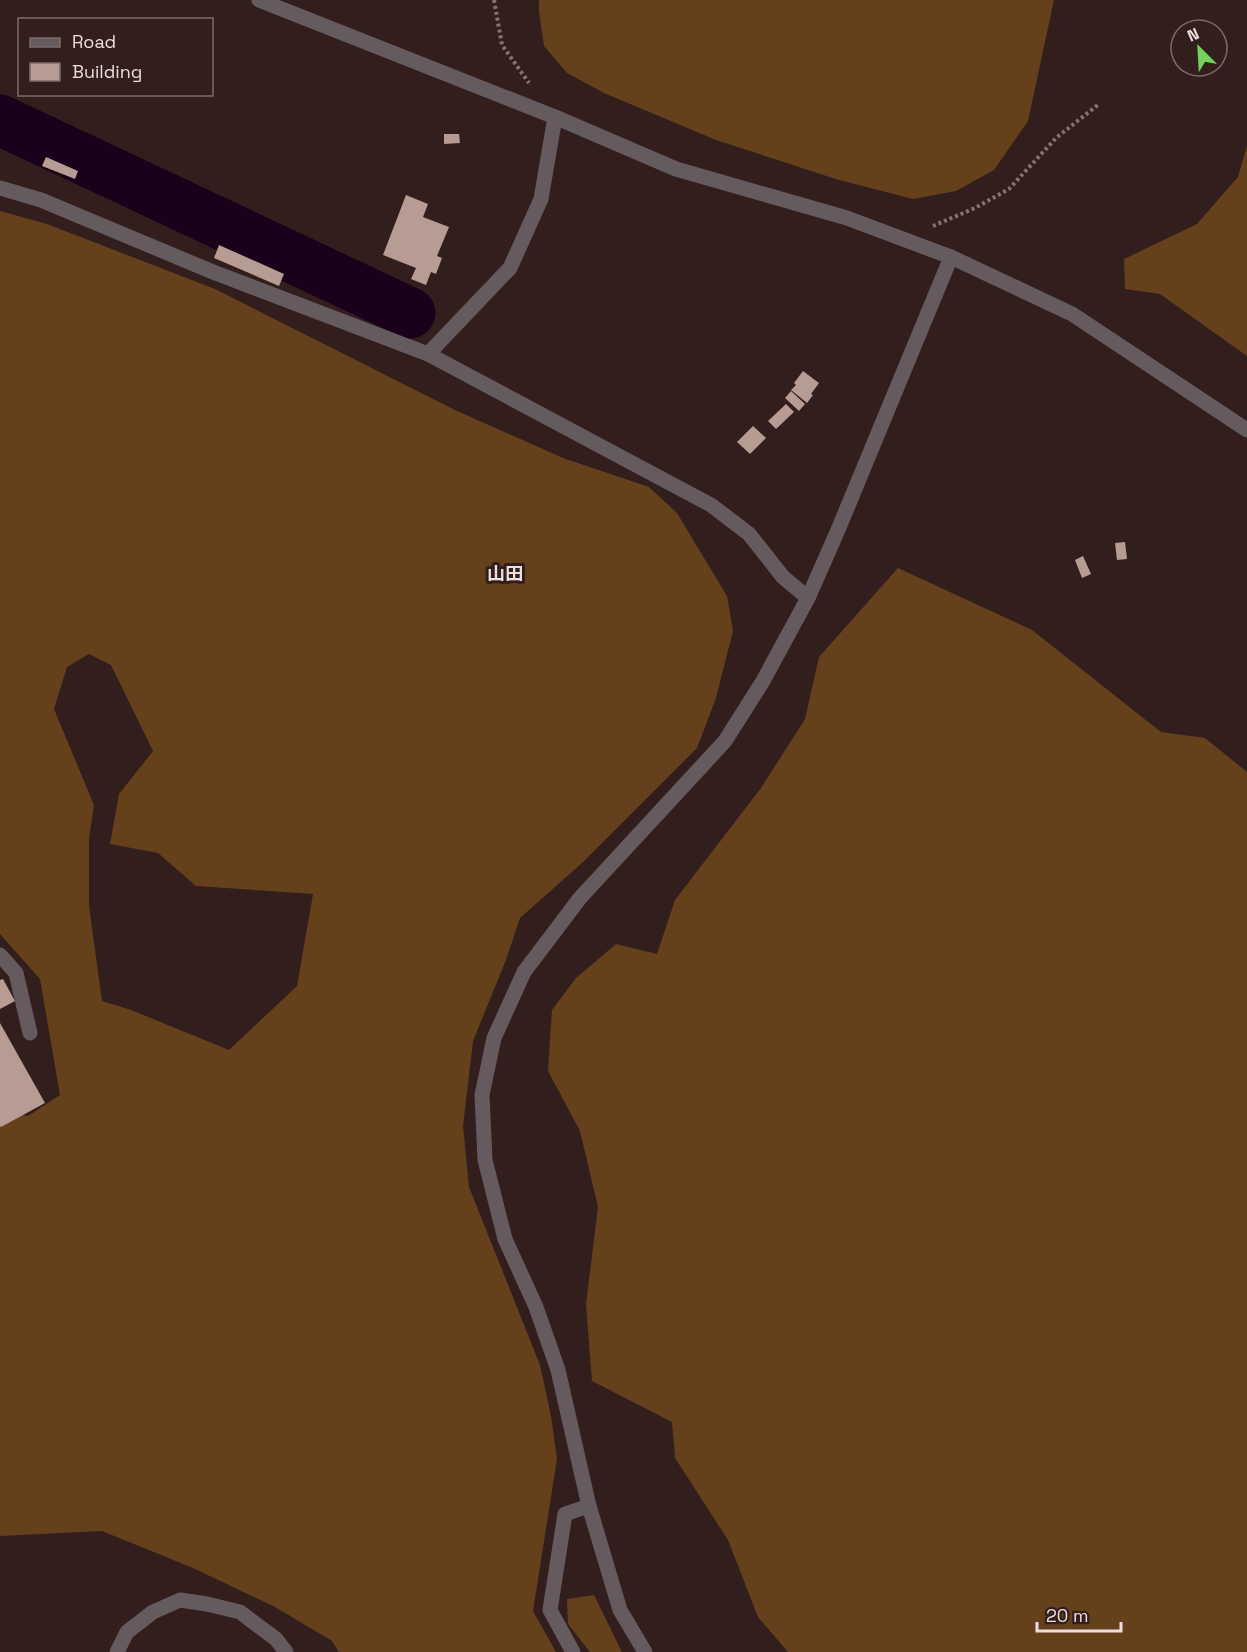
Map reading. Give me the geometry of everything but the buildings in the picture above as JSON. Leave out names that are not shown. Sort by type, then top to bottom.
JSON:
[{"type":"street","points":[[259,0],[555,117],[676,169],[846,218],[951,257],[1072,314],[1247,430]]},
{"type":"street","points":[[428,354],[510,268],[541,199],[555,117]]},
{"type":"street","points":[[0,188],[41,200],[213,272],[428,354],[711,505],[749,534],[783,577],[808,598]]},
{"type":"street","points":[[645,1652],[620,1610],[589,1506],[558,1370],[536,1307],[505,1239],[485,1160],[482,1095],[494,1038],[524,972],[580,898],[725,741],[764,681],[808,598],[838,530],[951,257]]},
{"type":"street","points":[[0,955],[16,973],[30,1033]]},
{"type":"street","points":[[573,1652],[550,1610],[565,1514],[589,1506]]},
{"type":"street","points":[[117,1652],[128,1632],[153,1612],[180,1600],[240,1612],[276,1639],[286,1652]]},
{"type":"path","points":[[494,0],[502,45],[555,117]]},
{"type":"path","points":[[911,242],[925,230],[975,208],[1009,189],[1056,138],[1099,104]]},
{"type":"shaded area","points":[[539,0],[1054,0],[1028,121],[994,170],[956,191],[913,199],[839,180],[716,140],[604,93],[567,73],[544,46]]},
{"type":"shaded area","points":[[1247,146],[1247,356],[1160,294],[1125,289],[1124,259],[1197,224],[1238,177]]},
{"type":"shaded area","points":[[0,211],[47,224],[215,289],[455,410],[563,458],[649,487],[677,513],[727,596],[733,631],[716,698],[697,748],[582,863],[520,918],[506,960],[473,1041],[463,1126],[469,1187],[540,1365],[551,1416],[557,1459],[533,1611],[556,1652],[339,1652],[332,1641],[275,1607],[193,1568],[102,1531],[0,1536],[0,1112],[28,1116],[60,1095],[40,979],[0,934]],"holes":[[[89,654],[111,665],[153,751],[119,794],[110,844],[158,853],[196,886],[313,894],[297,986],[229,1050],[131,1010],[102,1001],[89,906],[89,838],[94,805],[54,709],[67,667]]]},
{"type":"shaded area","points":[[898,568],[1032,630],[1161,732],[1205,738],[1247,772],[1247,1652],[788,1652],[758,1617],[728,1540],[675,1458],[672,1422],[592,1381],[586,1304],[598,1207],[580,1131],[548,1071],[552,1010],[576,978],[616,944],[657,954],[675,900],[761,788],[805,719],[819,657]]},
{"type":"shaded area","points":[[594,1595],[622,1652],[590,1652],[568,1624],[567,1599]]},
{"type":"waterway","points":[[0,120],[410,313]]},
{"type":"district","name":"山田","points":[[505,574]]}]
